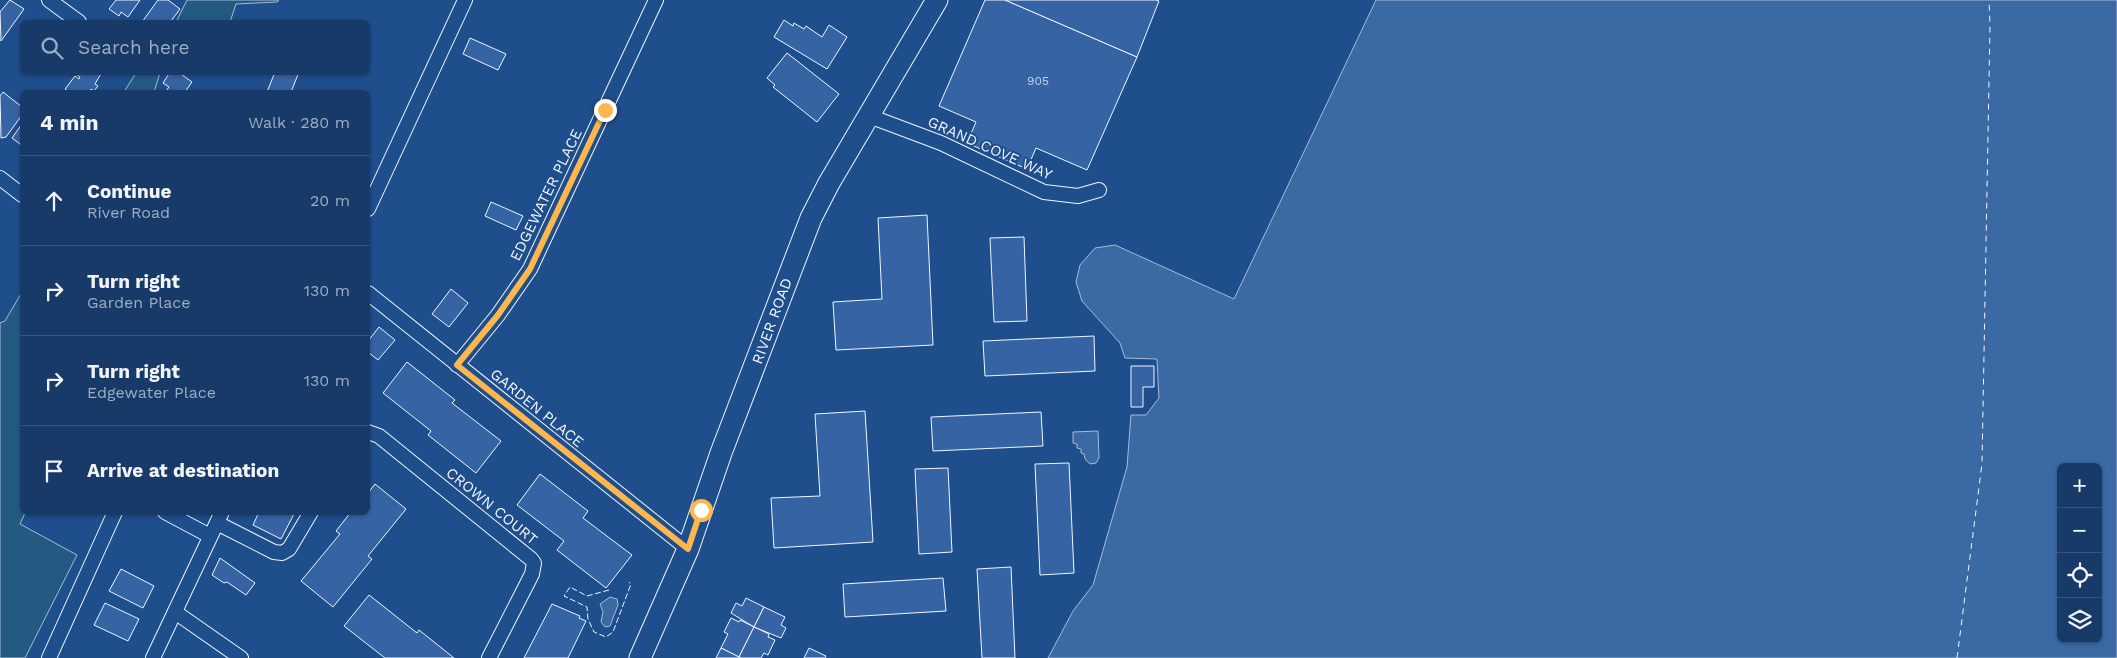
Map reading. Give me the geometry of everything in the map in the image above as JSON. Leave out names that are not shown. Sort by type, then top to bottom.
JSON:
[{"type":"main road","name":"RIVER ROAD","points":[[642,656],[688,549],[721,453],[811,218],[829,183],[937,0]]},
{"type":"street","points":[[49,0],[76,20]]},
{"type":"street","points":[[370,205],[465,0]]},
{"type":"street","name":"EDGEWATER PLACE","points":[[457,365],[498,315],[530,269],[656,0]]},
{"type":"street","name":"GRAND COVE WAY","points":[[869,116],[941,143],[1044,192],[1078,196],[1099,190]]},
{"type":"street","points":[[0,178],[20,193]]},
{"type":"street","name":"GARDEN PLACE","points":[[370,294],[688,549]]},
{"type":"street","name":"CROWN COURT","points":[[370,433],[379,436],[531,559],[534,564],[532,574],[489,658]]},
{"type":"street","points":[[49,658],[114,515]]},
{"type":"street","points":[[171,515],[210,536]]},
{"type":"street","points":[[153,658],[219,518],[274,552],[282,553],[290,549],[310,515]]},
{"type":"street","points":[[175,612],[241,658]]},
{"type":"shaded area","points":[[187,0],[279,0],[277,2],[236,4],[231,20],[177,20]]},
{"type":"shaded area","points":[[1376,0],[2117,0],[2117,658],[1048,658],[1073,611],[1093,585],[1127,467],[1131,415],[1146,415],[1159,398],[1157,359],[1125,358],[1120,343],[1082,301],[1076,282],[1080,265],[1095,248],[1115,245],[1234,299]]},
{"type":"shaded area","points":[[135,75],[159,75],[155,90],[125,90]]},
{"type":"shaded area","points":[[20,295],[20,515],[24,515],[20,524],[77,555],[25,658],[0,658],[0,323],[5,321]]},
{"type":"shaded area","points":[[1098,431],[1099,458],[1096,463],[1090,464],[1085,459],[1084,454],[1081,453],[1081,449],[1077,448],[1077,444],[1073,443],[1073,432]]},
{"type":"shaded area","points":[[610,597],[617,599],[618,605],[610,626],[605,627],[601,622],[603,612],[600,604]]},
{"type":"building","points":[[10,0],[24,9],[1,41],[0,12]]},
{"type":"building","points":[[116,0],[140,0],[128,17],[121,12],[119,16],[109,9]]},
{"type":"building","points":[[158,0],[168,0],[180,9],[172,20],[143,20]]},
{"type":"building","points":[[985,0],[1005,0],[1137,57],[1087,170],[1036,148],[1027,169],[967,143],[976,122],[939,106]]},
{"type":"building","points":[[1005,0],[1156,0],[1159,1],[1137,57]]},
{"type":"building","points":[[784,20],[793,26],[794,23],[804,29],[806,26],[822,37],[829,25],[847,37],[827,69],[774,37]]},
{"type":"building","points":[[470,38],[506,54],[498,70],[463,54]]},
{"type":"building","points":[[787,53],[839,94],[817,122],[773,87],[775,85],[767,78]]},
{"type":"building","points":[[78,75],[100,75],[95,84],[98,86],[95,90],[65,89],[75,76],[79,79],[80,77]]},
{"type":"building","points":[[168,75],[182,75],[192,82],[186,90],[167,90],[169,87],[163,83]]},
{"type":"building","points":[[274,75],[298,75],[292,90],[268,90]]},
{"type":"building","points":[[3,92],[20,105],[20,118],[6,137],[1,138],[0,96]]},
{"type":"building","points":[[20,127],[20,144],[12,138]]},
{"type":"building","points":[[491,202],[523,216],[516,230],[485,216]]},
{"type":"building","points":[[927,215],[933,345],[836,350],[833,302],[882,299],[878,218]]},
{"type":"building","points":[[1024,237],[1027,321],[994,322],[990,238]]},
{"type":"building","points":[[451,289],[468,303],[449,327],[432,314]]},
{"type":"building","points":[[379,327],[395,340],[378,360],[370,354],[370,338]]},
{"type":"building","points":[[1094,336],[1095,371],[985,376],[983,341]]},
{"type":"building","points":[[407,362],[455,400],[452,403],[501,441],[476,473],[428,435],[431,431],[383,393]]},
{"type":"building","points":[[1131,366],[1154,366],[1154,387],[1143,387],[1143,407],[1131,407]]},
{"type":"building","points":[[865,411],[873,542],[774,548],[771,498],[820,496],[815,414]]},
{"type":"building","points":[[1041,412],[1043,446],[933,451],[931,417]]},
{"type":"building","points":[[1069,463],[1074,573],[1040,575],[1035,464]]},
{"type":"building","points":[[948,468],[952,552],[919,554],[915,469]]},
{"type":"building","points":[[540,474],[588,511],[583,518],[632,555],[606,588],[557,550],[564,541],[517,505]]},
{"type":"building","points":[[375,484],[406,509],[368,556],[372,559],[333,607],[301,581],[340,534],[336,531],[349,515],[370,515],[370,490]]},
{"type":"building","points":[[258,515],[293,515],[281,539],[253,525]]},
{"type":"building","points":[[220,558],[255,583],[246,595],[227,582],[224,583],[212,575]]},
{"type":"building","points":[[1011,567],[1015,658],[982,658],[977,569]]},
{"type":"building","points":[[121,569],[154,586],[143,608],[109,591]]},
{"type":"building","points":[[943,578],[946,611],[845,617],[843,584]]},
{"type":"building","points":[[369,595],[417,633],[419,630],[454,658],[385,658],[344,626]]},
{"type":"building","points":[[746,598],[764,607],[754,627],[731,613],[736,603],[742,606]]},
{"type":"building","points":[[105,603],[139,619],[128,641],[94,625]]},
{"type":"building","points":[[552,604],[580,616],[579,618],[586,621],[568,658],[524,658]]},
{"type":"building","points":[[764,607],[785,617],[781,625],[786,628],[781,638],[754,627]]},
{"type":"building","points":[[731,618],[754,627],[739,657],[721,648],[728,634],[724,632]]},
{"type":"building","points":[[754,627],[769,634],[768,637],[775,640],[768,655],[764,653],[761,658],[739,657]]},
{"type":"building","points":[[721,648],[739,657],[739,658],[716,658]]},
{"type":"building","points":[[809,648],[826,656],[825,658],[804,658]]},
{"type":"ferry route","points":[[1957,658],[1982,464],[1989,0]]},
{"type":"fence","points":[[609,590],[587,596],[570,587],[564,596],[587,607],[588,619],[594,632],[606,637],[613,632],[631,584],[629,582]]},
{"type":"route","points":[[605,110],[530,269],[498,315],[457,365],[688,549],[701,510]]}]
